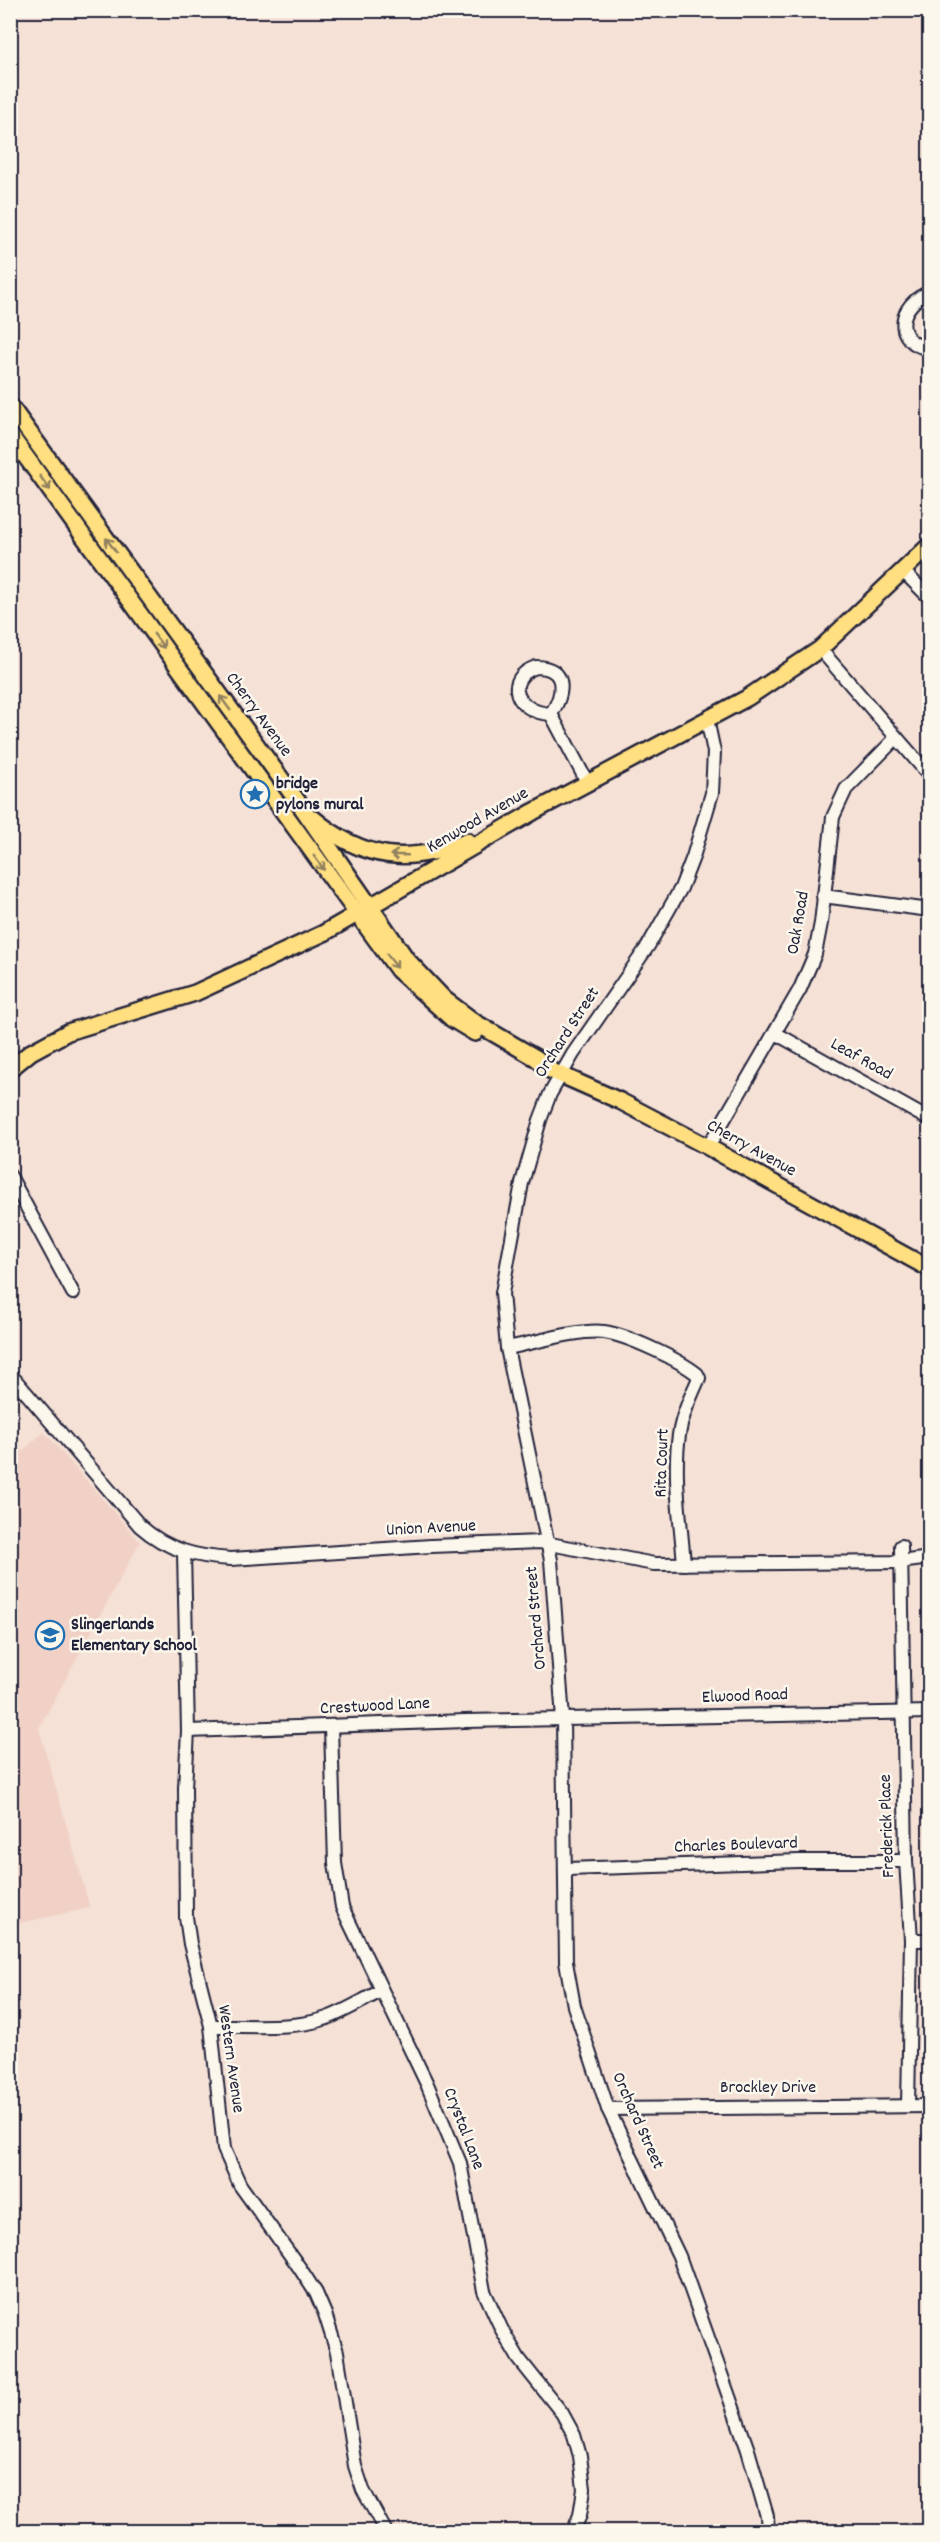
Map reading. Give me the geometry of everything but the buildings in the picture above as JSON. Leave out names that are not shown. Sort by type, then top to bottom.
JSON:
[{"type":"main road","name":"Cherry Avenue","points":[[10,406],[298,802],[363,911]]},
{"type":"main road","name":"Cherry Avenue","points":[[10,435],[285,816],[363,911],[444,999],[476,1023],[536,1058],[555,1072],[620,1101],[708,1147],[930,1269]]},
{"type":"main road","name":"Kenwood Avenue","points":[[10,1069],[31,1052],[68,1032],[195,993],[324,933],[587,782],[747,698],[820,649],[930,546]]},
{"type":"main road","points":[[298,802],[327,829],[353,845],[378,853],[405,856],[455,846],[533,812]]},
{"type":"street","points":[[930,292],[919,296],[908,306],[903,330],[907,339],[916,346],[930,349]]},
{"type":"street","points":[[903,571],[930,598]]},
{"type":"street","points":[[820,649],[930,776]]},
{"type":"street","points":[[551,714],[587,782]]},
{"type":"street","name":"Orchard Street","points":[[707,719],[714,752],[712,793],[693,857],[681,888],[648,946],[555,1072],[522,1183],[502,1293],[507,1348],[548,1544],[560,1662],[563,1812],[567,1869],[566,1962],[574,2006],[608,2109],[679,2256],[748,2450],[767,2516],[768,2532]]},
{"type":"street","name":"Oak Road","points":[[708,1147],[800,989],[815,954],[821,923],[833,817],[846,789],[896,738]]},
{"type":"street","points":[[823,896],[930,910]]},
{"type":"street","name":"Leaf Road","points":[[775,1033],[930,1120]]},
{"type":"street","points":[[10,1176],[73,1293]]},
{"type":"street","name":"Rita Court","points":[[507,1348],[587,1333],[605,1332],[641,1344],[694,1371],[699,1378],[683,1417],[678,1443],[678,1498],[684,1564]]},
{"type":"street","name":"Union Avenue","points":[[10,1374],[140,1526],[153,1538],[184,1553],[203,1557],[231,1559],[430,1546],[540,1542],[614,1555],[644,1563],[900,1562],[930,1558]]},
{"type":"street","name":"Frederick Place","points":[[900,1546],[906,1861],[911,1940],[908,2106]]},
{"type":"street","name":"Western Avenue","points":[[184,1553],[188,1731],[185,1788],[186,1917],[190,1944],[211,2026],[221,2132],[227,2160],[240,2185],[299,2267],[316,2293],[325,2314],[337,2352],[355,2466],[363,2490],[386,2532]]},
{"type":"street","name":"Elwood Road","points":[[562,1719],[930,1712]]},
{"type":"street","name":"Crestwood Lane","points":[[188,1731],[562,1719]]},
{"type":"street","name":"Crystal Lane","points":[[331,1727],[338,1886],[348,1922],[428,2084],[460,2163],[484,2291],[502,2330],[519,2359],[562,2413],[574,2435],[582,2463],[584,2489],[581,2509],[573,2532]]},
{"type":"street","name":"Charles Boulevard","points":[[567,1869],[906,1861]]},
{"type":"street","points":[[911,1940],[930,1940]]},
{"type":"street","points":[[211,2026],[307,2022],[344,2011],[381,1991]]},
{"type":"street","name":"Brockley Drive","points":[[608,2109],[930,2106]]},
{"type":"shaded area","name":"Slingerlands Elementary School","points":[[44,1432],[140,1542],[39,1728],[90,1908],[11,1925],[11,1461]]},
{"type":"place","name":"bridge pylons mural","points":[[255,794]]},
{"type":"place","name":"Slingerlands Elementary School","points":[[50,1635]]}]
